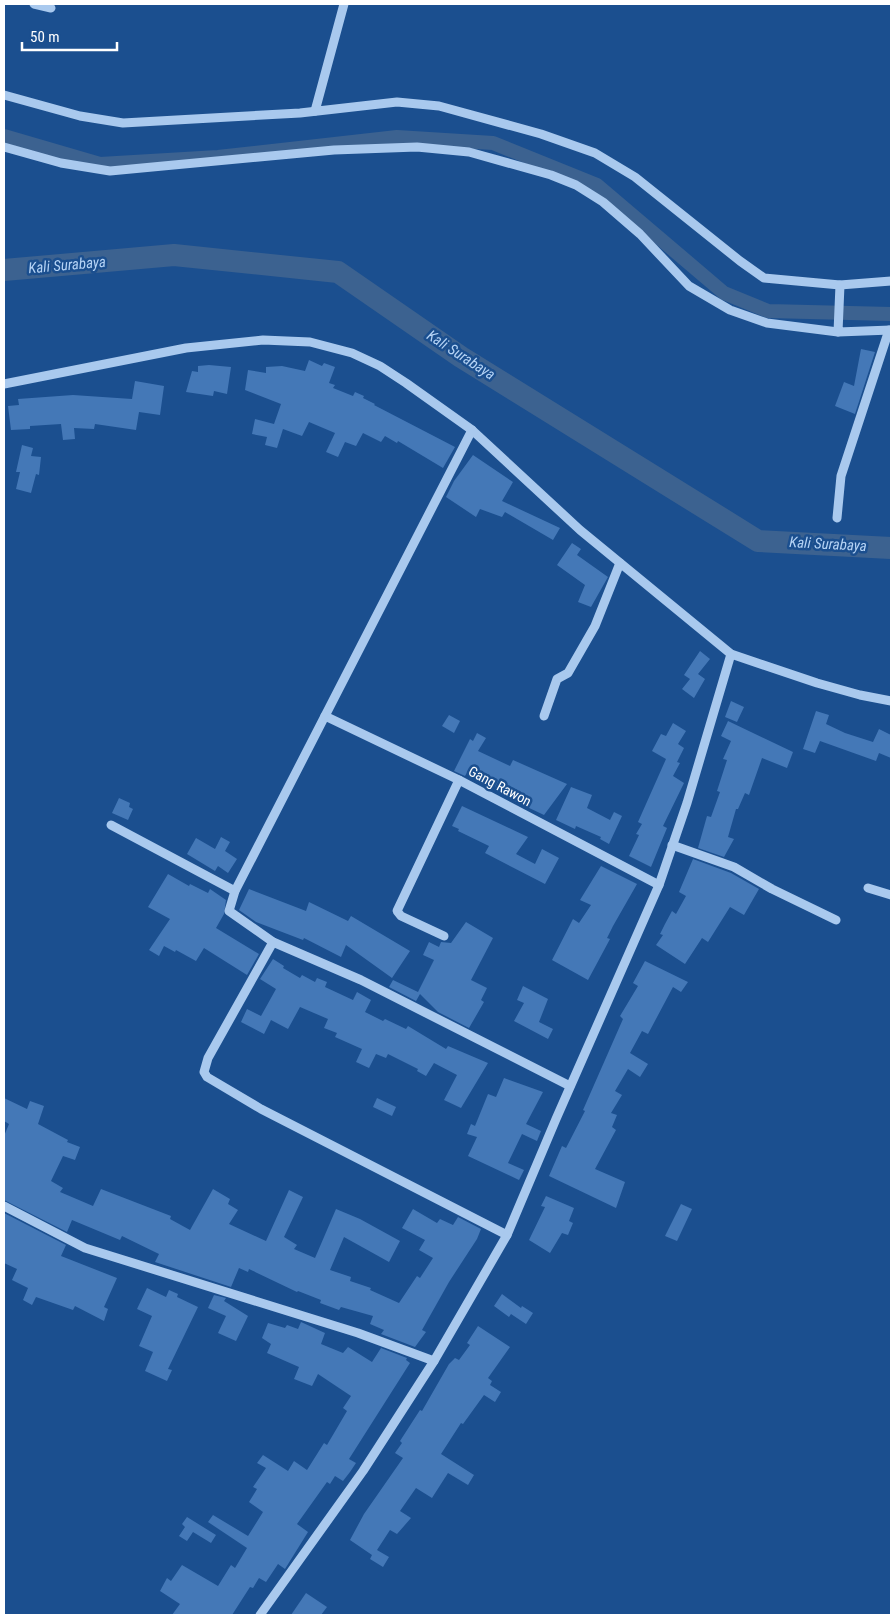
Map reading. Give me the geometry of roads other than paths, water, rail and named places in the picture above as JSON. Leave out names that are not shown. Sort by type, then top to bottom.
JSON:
[{"type":"street","points":[[34,4],[51,8]]},
{"type":"street","points":[[315,111],[344,4]]},
{"type":"street","points":[[4,95],[80,116],[123,123],[315,111],[374,103],[416,103],[470,114],[565,142],[595,153],[620,167],[660,195],[740,261],[764,278],[840,289],[891,282]]},
{"type":"street","points":[[4,147],[61,163],[110,171],[334,150],[417,147],[469,152],[551,175],[576,185],[603,202],[640,234],[689,286],[730,310],[767,323],[838,332],[890,330],[841,476],[837,518]]},
{"type":"street","points":[[838,332],[840,289]]},
{"type":"street","points":[[4,384],[186,348],[263,340],[310,342],[352,353],[380,366],[433,400],[472,430],[620,563],[731,654],[817,683],[891,701]]},
{"type":"street","points":[[472,430],[236,891],[229,911],[273,942],[361,980],[570,1086]]},
{"type":"street","points":[[544,716],[557,679],[568,673],[595,626],[620,563]]},
{"type":"street","points":[[260,1615],[363,1472],[434,1361],[507,1235],[570,1086],[659,885],[731,654]]},
{"type":"street","name":"Gang Rawon","points":[[325,716],[459,780],[659,885]]},
{"type":"street","points":[[444,936],[401,916],[397,910],[459,780]]},
{"type":"street","points":[[111,825],[236,891]]},
{"type":"street","points":[[672,845],[734,867],[772,889],[836,920]]},
{"type":"street","points":[[868,888],[891,895]]},
{"type":"street","points":[[273,942],[208,1058],[204,1072],[207,1077],[261,1108],[507,1235]]},
{"type":"street","points":[[4,1206],[85,1248],[358,1332],[434,1361]]},
{"type":"waterway","points":[[4,136],[100,164],[218,157],[397,137],[493,143],[597,185],[724,293],[768,311],[891,314]]},
{"type":"waterway","name":"Kali Surabaya","points":[[4,270],[174,255],[338,272],[461,357],[758,541],[891,548]]}]
